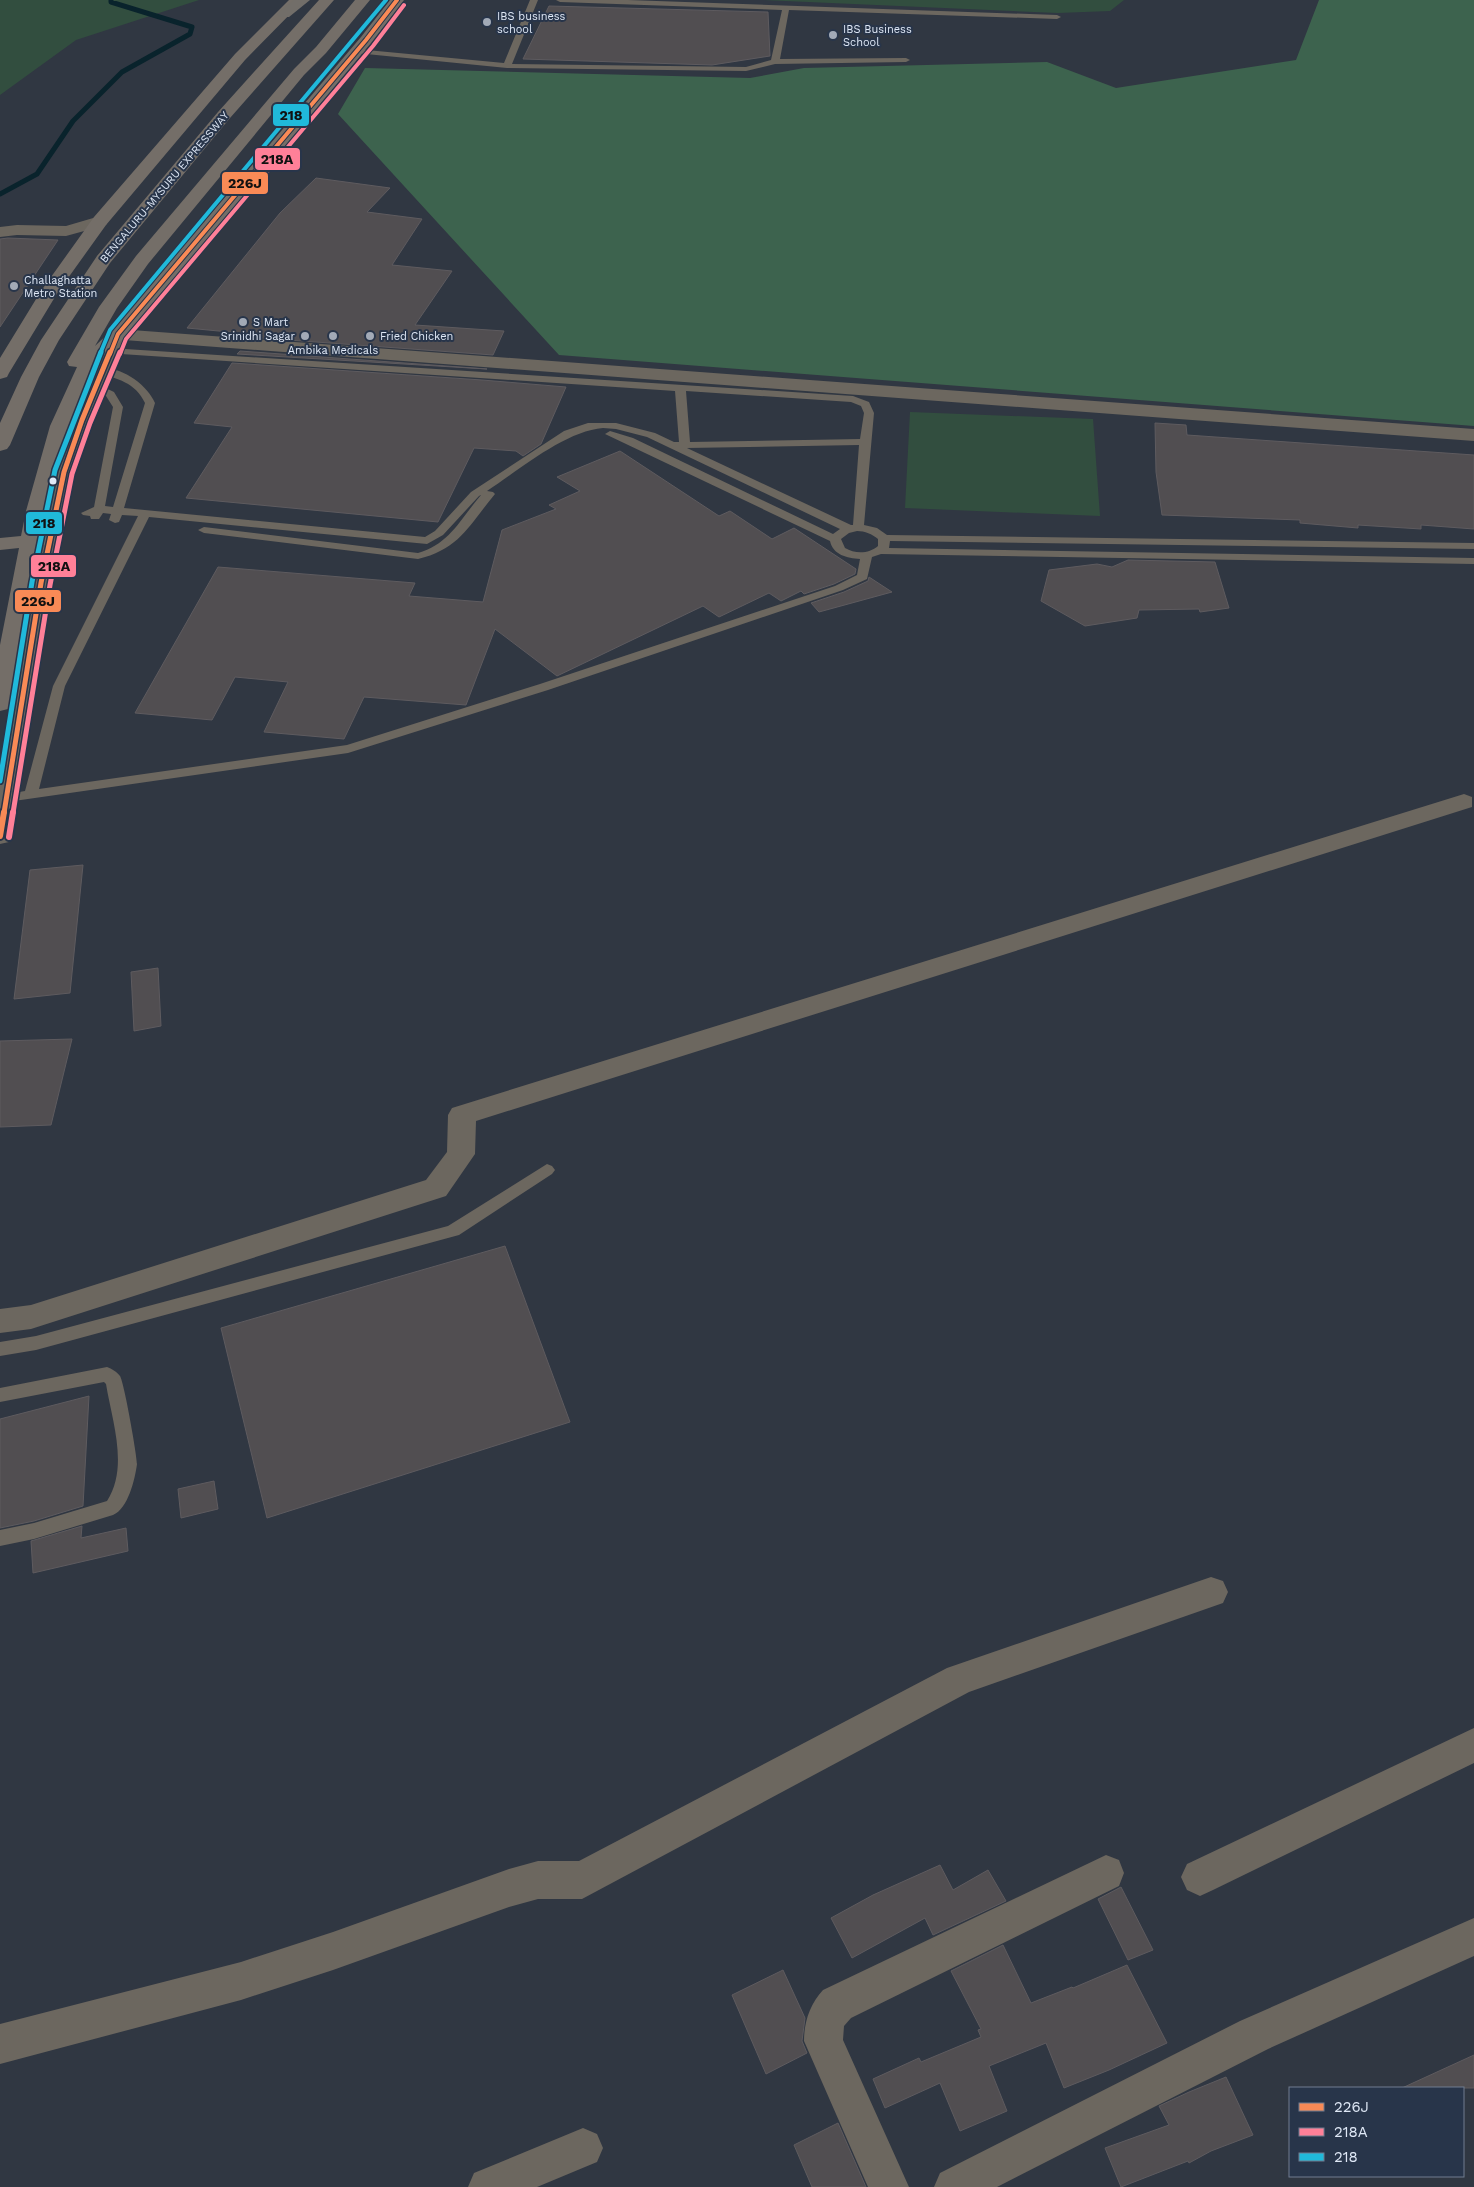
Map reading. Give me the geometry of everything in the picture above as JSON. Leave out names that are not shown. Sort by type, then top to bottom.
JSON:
[{"type":"highway","name":"BENGALURU-MYSURU EXPRESSWAY","points":[[0,373],[50,291],[100,221],[240,57],[297,0]]},
{"type":"highway","points":[[284,14],[304,0]]},
{"type":"highway","name":"BENGALURU-MYSURU EXPRESSWAY","points":[[0,445],[30,377],[50,340],[103,260],[224,115],[327,0]]},
{"type":"highway","points":[[6,577],[24,495],[37,454],[68,378],[108,307],[142,260],[299,72],[321,50],[363,0]]},
{"type":"highway","points":[[0,704],[40,540],[36,511],[60,426],[89,361],[114,342],[330,84],[397,0]]},
{"type":"highway","points":[[0,544],[40,540]]},
{"type":"street","points":[[0,232],[18,229],[65,231],[100,221]]},
{"type":"street","points":[[0,836],[7,798],[40,540],[98,379],[114,342],[1474,435]]},
{"type":"street","points":[[0,1321],[31,1317],[436,1188],[460,1154],[462,1115],[1464,802]]},
{"type":"street","points":[[0,2044],[242,1981],[538,1880],[582,1880],[959,1678],[1211,1592]]},
{"type":"street","points":[[1200,1877],[1474,1745]]},
{"type":"street","points":[[889,2187],[824,2041],[823,2026],[827,2015],[837,2004],[1106,1873]]},
{"type":"street","points":[[954,2187],[1254,2035],[1474,1937]]},
{"type":"street","points":[[488,2187],[583,2148]]},
{"type":"lane","points":[[507,66],[534,0]]},
{"type":"lane","points":[[560,0],[1057,17]]},
{"type":"lane","points":[[775,62],[786,8]]},
{"type":"lane","points":[[356,51],[507,66],[746,69],[775,62],[906,60]]},
{"type":"lane","points":[[114,342],[853,399],[866,404],[869,413],[854,528]]},
{"type":"lane","points":[[116,516],[150,403],[144,391],[130,380],[118,375],[98,379],[118,407],[96,514],[418,556],[437,552],[450,543],[479,496],[568,433],[588,426],[616,426],[639,431],[854,528],[874,530],[884,538],[1474,546]]},
{"type":"lane","points":[[680,387],[685,444]]},
{"type":"lane","points":[[479,496],[571,440],[603,433],[617,435],[835,539],[836,544],[843,552],[858,556],[866,556],[880,551],[1474,561]]},
{"type":"lane","points":[[649,450],[685,444],[864,442]]},
{"type":"lane","points":[[31,795],[59,686],[144,519]]},
{"type":"lane","points":[[835,539],[838,535],[854,528]]},
{"type":"lane","points":[[880,551],[884,547],[884,538]]},
{"type":"lane","points":[[7,798],[348,749],[544,687],[840,588],[863,577],[866,556]]},
{"type":"lane","points":[[0,1349],[36,1343],[453,1231],[547,1170]]},
{"type":"lane","points":[[0,1395],[107,1374],[114,1381],[128,1463],[120,1496],[113,1507],[34,1531],[0,1538]]},
{"type":"green space","points":[[0,0],[199,0],[76,40],[0,95]]},
{"type":"green space","points":[[763,0],[1124,0],[1110,11],[1058,13]]},
{"type":"green space","points":[[1319,0],[1474,0],[1474,426],[559,355],[338,114],[365,68],[750,78],[804,68],[1047,62],[1116,88],[1296,60]]},
{"type":"green space","points":[[910,412],[1093,419],[1100,516],[905,508]]},
{"type":"building","name":"IBS Business School","points":[[549,6],[768,12],[770,56],[712,65],[523,59]]},
{"type":"building","points":[[316,178],[390,188],[367,212],[422,219],[392,265],[452,271],[415,325],[504,331],[493,355],[248,337],[250,334],[187,328],[280,213]]},
{"type":"building","name":"Challaghatta Metro Station","points":[[0,239],[58,240],[0,327]]},
{"type":"building","points":[[240,351],[487,369],[237,354]]},
{"type":"building","points":[[232,363],[566,387],[541,444],[523,456],[516,451],[474,448],[438,522],[186,498],[232,427],[194,423]]},
{"type":"building","points":[[1155,423],[1186,425],[1187,435],[1474,455],[1474,529],[1421,525],[1421,529],[1358,525],[1358,528],[1300,523],[1300,520],[1162,515],[1156,472]]},
{"type":"building","points":[[620,451],[719,516],[730,511],[772,539],[794,528],[856,569],[855,574],[834,584],[804,594],[801,591],[781,601],[769,593],[719,617],[703,606],[557,676],[495,629],[466,705],[364,697],[344,739],[264,732],[288,682],[235,677],[212,720],[135,713],[218,567],[415,583],[409,596],[483,602],[502,530],[556,509],[549,505],[580,491],[557,477]]},
{"type":"building","points":[[1128,560],[1215,562],[1229,608],[1200,612],[1199,609],[1139,610],[1137,618],[1085,626],[1041,601],[1049,570],[1097,564],[1112,567]]},
{"type":"building","points":[[869,577],[892,592],[819,612],[811,603],[844,592],[868,581]]},
{"type":"building","points":[[83,865],[70,993],[14,999],[30,870]]},
{"type":"building","points":[[158,968],[161,1026],[134,1031],[131,972]]},
{"type":"building","points":[[72,1039],[51,1125],[0,1127],[0,1041]]},
{"type":"building","points":[[505,1246],[570,1422],[267,1518],[221,1328]]},
{"type":"building","points":[[89,1396],[83,1506],[34,1521],[0,1528],[0,1419]]},
{"type":"building","points":[[214,1481],[218,1509],[181,1518],[178,1489]]},
{"type":"building","points":[[82,1526],[81,1538],[126,1528],[128,1551],[33,1573],[31,1541]]},
{"type":"building","points":[[940,1865],[953,1890],[988,1870],[1006,1901],[933,1935],[925,1918],[852,1958],[831,1918],[873,1895]]},
{"type":"building","points":[[1121,1887],[1153,1950],[1128,1960],[1098,1899]]},
{"type":"building","points":[[1003,1945],[1031,2003],[1073,1988],[1127,1965],[1167,2043],[1109,2070],[1064,2088],[1046,2043],[989,2066],[1007,2111],[960,2131],[940,2083],[885,2108],[873,2079],[919,2058],[921,2062],[981,2037],[978,2030],[981,2029],[951,1971]]},
{"type":"building","points":[[783,1970],[805,2018],[802,2041],[807,2053],[766,2074],[732,1995]]},
{"type":"building","points":[[1474,2055],[1474,2088],[1404,2087]]},
{"type":"building","points":[[1226,2077],[1253,2135],[1211,2151],[1189,2163],[1188,2161],[1121,2187],[1105,2148],[1169,2125],[1159,2106]]},
{"type":"building","points":[[838,2123],[866,2187],[812,2187],[794,2145]]},
{"type":"waterway","points":[[0,194],[37,174],[73,121],[122,72],[190,34],[192,27],[111,2],[111,0]]},
{"type":"transit line","name":"218","points":[[0,781],[32,582],[55,470],[74,417],[110,330],[386,0]]},
{"type":"transit line","name":"226J","points":[[0,836],[41,583],[64,472],[82,420],[118,334],[366,40],[397,0]]},
{"type":"transit line","name":"218A","points":[[9,837],[50,585],[72,474],[90,423],[126,339],[373,46],[404,5]]},
{"type":"place","name":"IBS business school","points":[[487,22]]},
{"type":"place","name":"IBS Business School","points":[[833,35]]},
{"type":"place","name":"Challaghatta Metro Station","points":[[14,286]]},
{"type":"place","name":"S Mart","points":[[243,322]]},
{"type":"place","name":"Srinidhi Sagar","points":[[305,336]]},
{"type":"place","name":"Ambika Medicals","points":[[333,336]]},
{"type":"place","name":"Fried Chicken","points":[[370,336]]}]
